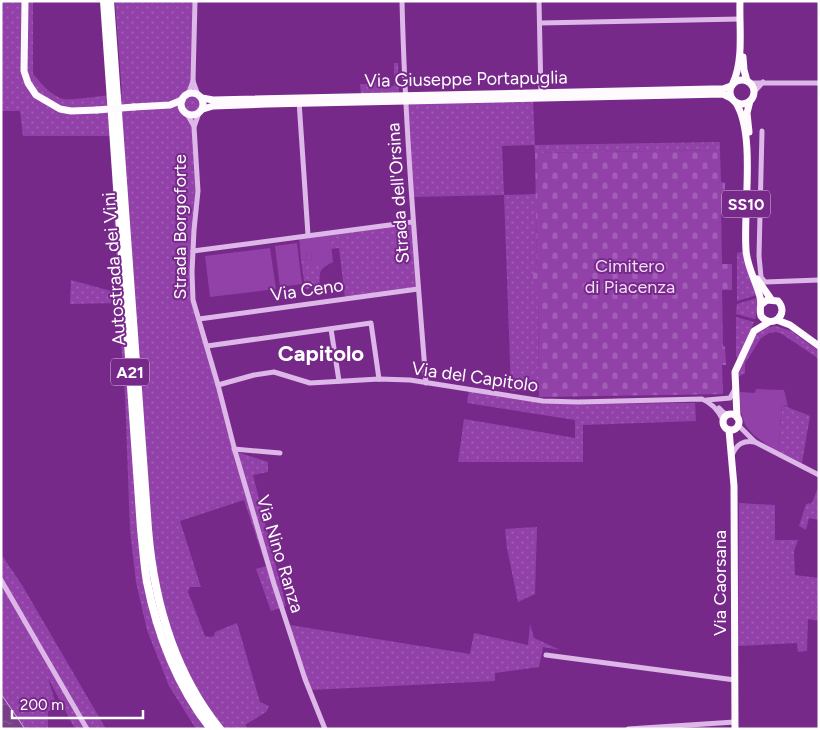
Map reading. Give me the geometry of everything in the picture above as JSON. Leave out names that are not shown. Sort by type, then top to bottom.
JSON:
[{"type":"highway","name":"Autostrada dei Vini","points":[[104,1],[140,529],[147,582],[159,629],[168,653],[193,702],[211,729]]},
{"type":"highway","name":"Autostrada dei Vini","points":[[110,1],[143,465],[154,580],[165,627],[183,672],[194,692],[220,729]]},
{"type":"main road","points":[[25,1],[24,71],[36,95],[60,109],[71,111],[170,105],[185,97],[200,97],[203,104],[201,111],[193,116],[170,105]]},
{"type":"main road","name":"SS10","points":[[740,1],[738,68],[730,94],[742,117],[746,147],[746,251],[749,269],[763,318],[769,322]]},
{"type":"main road","points":[[744,1],[743,65],[754,92]]},
{"type":"main road","points":[[732,84],[740,80],[749,82]]},
{"type":"main road","name":"Via Giuseppe Portapuglia","points":[[201,111],[213,106],[299,101],[723,89],[732,84]]},
{"type":"main road","name":"SS10","points":[[754,92],[747,113],[751,146],[750,251],[758,281],[771,299],[780,304],[790,325]]},
{"type":"main road","name":"Via Giuseppe Portapuglia","points":[[541,95],[721,94],[733,100]]},
{"type":"main road","points":[[185,97],[185,112]]},
{"type":"main road","name":"Via Giuseppe Portapuglia","points":[[200,97],[213,100],[299,101]]},
{"type":"main road","points":[[733,100],[743,104],[750,101]]},
{"type":"main road","points":[[733,415],[723,420],[723,425],[730,434],[738,427],[739,422],[733,415],[736,393],[735,372],[754,331],[761,307],[771,299]]},
{"type":"main road","points":[[777,320],[783,311]]},
{"type":"main road","points":[[754,331],[769,322],[777,320],[790,325],[819,346]]},
{"type":"main road","name":"Via Caorsana","points":[[730,434],[734,486],[735,725]]},
{"type":"street","points":[[194,1],[193,81],[200,97]]},
{"type":"street","name":"Strada dell'Orsina","points":[[402,1],[412,222],[426,383]]},
{"type":"street","points":[[539,1],[541,95]]},
{"type":"street","points":[[540,23],[740,19]]},
{"type":"street","points":[[185,97],[193,81]]},
{"type":"street","points":[[749,82],[819,83]]},
{"type":"street","points":[[754,92],[763,82]]},
{"type":"street","points":[[299,101],[308,235]]},
{"type":"street","name":"Strada Borgoforte","points":[[201,111],[194,127],[198,191],[193,251],[193,300],[218,385]]},
{"type":"street","name":"Strada Borgoforte","points":[[185,112],[194,127]]},
{"type":"street","points":[[762,132],[759,256],[761,276],[765,282],[819,280]]},
{"type":"street","points":[[193,251],[412,222]]},
{"type":"street","name":"Via Ceno","points":[[198,319],[418,289]]},
{"type":"street","points":[[207,346],[371,323],[380,379]]},
{"type":"street","points":[[331,329],[339,381]]},
{"type":"street","name":"Via del Capitolo","points":[[218,385],[268,372],[278,372],[310,383],[380,379],[410,380],[544,401],[707,401],[730,398],[736,393]]},
{"type":"street","name":"Via Nino Ranza","points":[[218,385],[234,449],[305,679],[325,729]]},
{"type":"street","points":[[707,401],[724,413],[733,415]]},
{"type":"street","points":[[707,401],[720,412],[723,420]]},
{"type":"street","points":[[738,427],[755,442],[819,475]]},
{"type":"street","points":[[732,455],[735,448],[740,444],[749,441],[755,442]]},
{"type":"street","points":[[234,449],[280,453]]},
{"type":"street","points":[[1,580],[87,729]]},
{"type":"street","points":[[546,655],[735,680]]},
{"type":"street","points":[[628,729],[735,725]]},
{"type":"green space","points":[[1,1],[33,1],[33,74],[50,92],[63,99],[68,99],[122,94],[115,1],[195,1],[194,73],[197,88],[205,104],[202,113],[197,119],[194,140],[198,191],[193,300],[234,451],[268,462],[268,472],[253,475],[286,606],[271,611],[256,569],[266,566],[244,500],[180,521],[201,587],[190,587],[188,592],[205,636],[214,636],[215,632],[237,623],[260,702],[269,706],[266,712],[245,725],[248,729],[196,729],[169,686],[147,630],[136,582],[130,530],[125,395],[118,303],[70,304],[71,280],[118,293],[110,136],[23,136],[20,111],[1,111]]},
{"type":"green space","points":[[394,63],[398,63],[399,93],[361,94],[360,84],[368,84],[371,79],[385,79],[385,86],[394,86]]},
{"type":"green space","points":[[533,99],[535,145],[720,142],[720,150],[535,153],[534,145],[502,146],[504,195],[411,197],[405,101]]},
{"type":"green space","name":"Cimitero di Piacenza","points":[[720,150],[721,182],[725,183],[725,206],[721,207],[722,264],[732,264],[732,290],[722,290],[723,346],[725,347],[726,365],[722,365],[723,394],[539,397],[538,290],[533,290],[533,271],[537,271],[535,153]]},
{"type":"green space","points":[[536,194],[537,271],[533,272],[533,289],[538,289],[539,391],[511,391],[504,195]]},
{"type":"green space","points":[[412,222],[418,289],[345,298],[339,248],[331,249],[330,233]]},
{"type":"green space","points":[[330,233],[333,262],[312,265],[311,252],[307,253],[308,259],[301,260],[299,236]]},
{"type":"green space","points":[[297,243],[302,284],[280,287],[275,246]]},
{"type":"green space","points":[[270,248],[276,289],[210,297],[205,256]]},
{"type":"green space","points":[[307,252],[311,252],[312,264],[333,262],[322,269],[320,287],[306,289],[305,287],[301,260],[308,259]]},
{"type":"green space","points":[[743,252],[747,270],[757,295],[737,301],[737,253]]},
{"type":"green space","points":[[757,298],[758,308],[755,319],[736,314],[737,304]]},
{"type":"green space","points":[[736,317],[754,322],[738,358],[736,356]]},
{"type":"green space","points":[[776,326],[791,331],[819,351],[819,359],[782,334],[776,332],[769,333],[761,338],[745,363],[745,373],[738,377],[755,336],[761,331]]},
{"type":"green space","points":[[756,389],[784,390],[788,406],[782,405],[778,451],[753,434],[744,422],[741,414],[740,392],[755,393]]},
{"type":"green space","points":[[469,391],[576,404],[695,403],[696,421],[583,425],[583,462],[458,462],[464,419],[575,438],[575,420],[467,403]]},
{"type":"green space","points":[[782,405],[810,416],[802,463],[778,451]]},
{"type":"green space","points":[[819,485],[819,520],[809,518],[806,530],[799,526],[806,504],[812,503]]},
{"type":"green space","points":[[739,503],[775,505],[775,540],[798,540],[794,551],[795,575],[819,578],[819,621],[808,619],[807,651],[798,652],[797,643],[738,646]]},
{"type":"green space","points":[[537,527],[535,594],[518,602],[505,529]]},
{"type":"green space","points":[[1,554],[22,585],[106,729],[75,729],[48,678],[58,711],[48,711],[48,729],[25,729],[1,694]]},
{"type":"green space","points":[[530,624],[534,638],[560,650],[543,647],[539,667],[495,673],[495,681],[310,690],[305,682],[290,625],[470,654],[474,633],[528,645]]},
{"type":"water","points":[[1,694],[25,729],[1,729]]},
{"type":"district","name":"Capitolo","points":[[321,353]]}]
